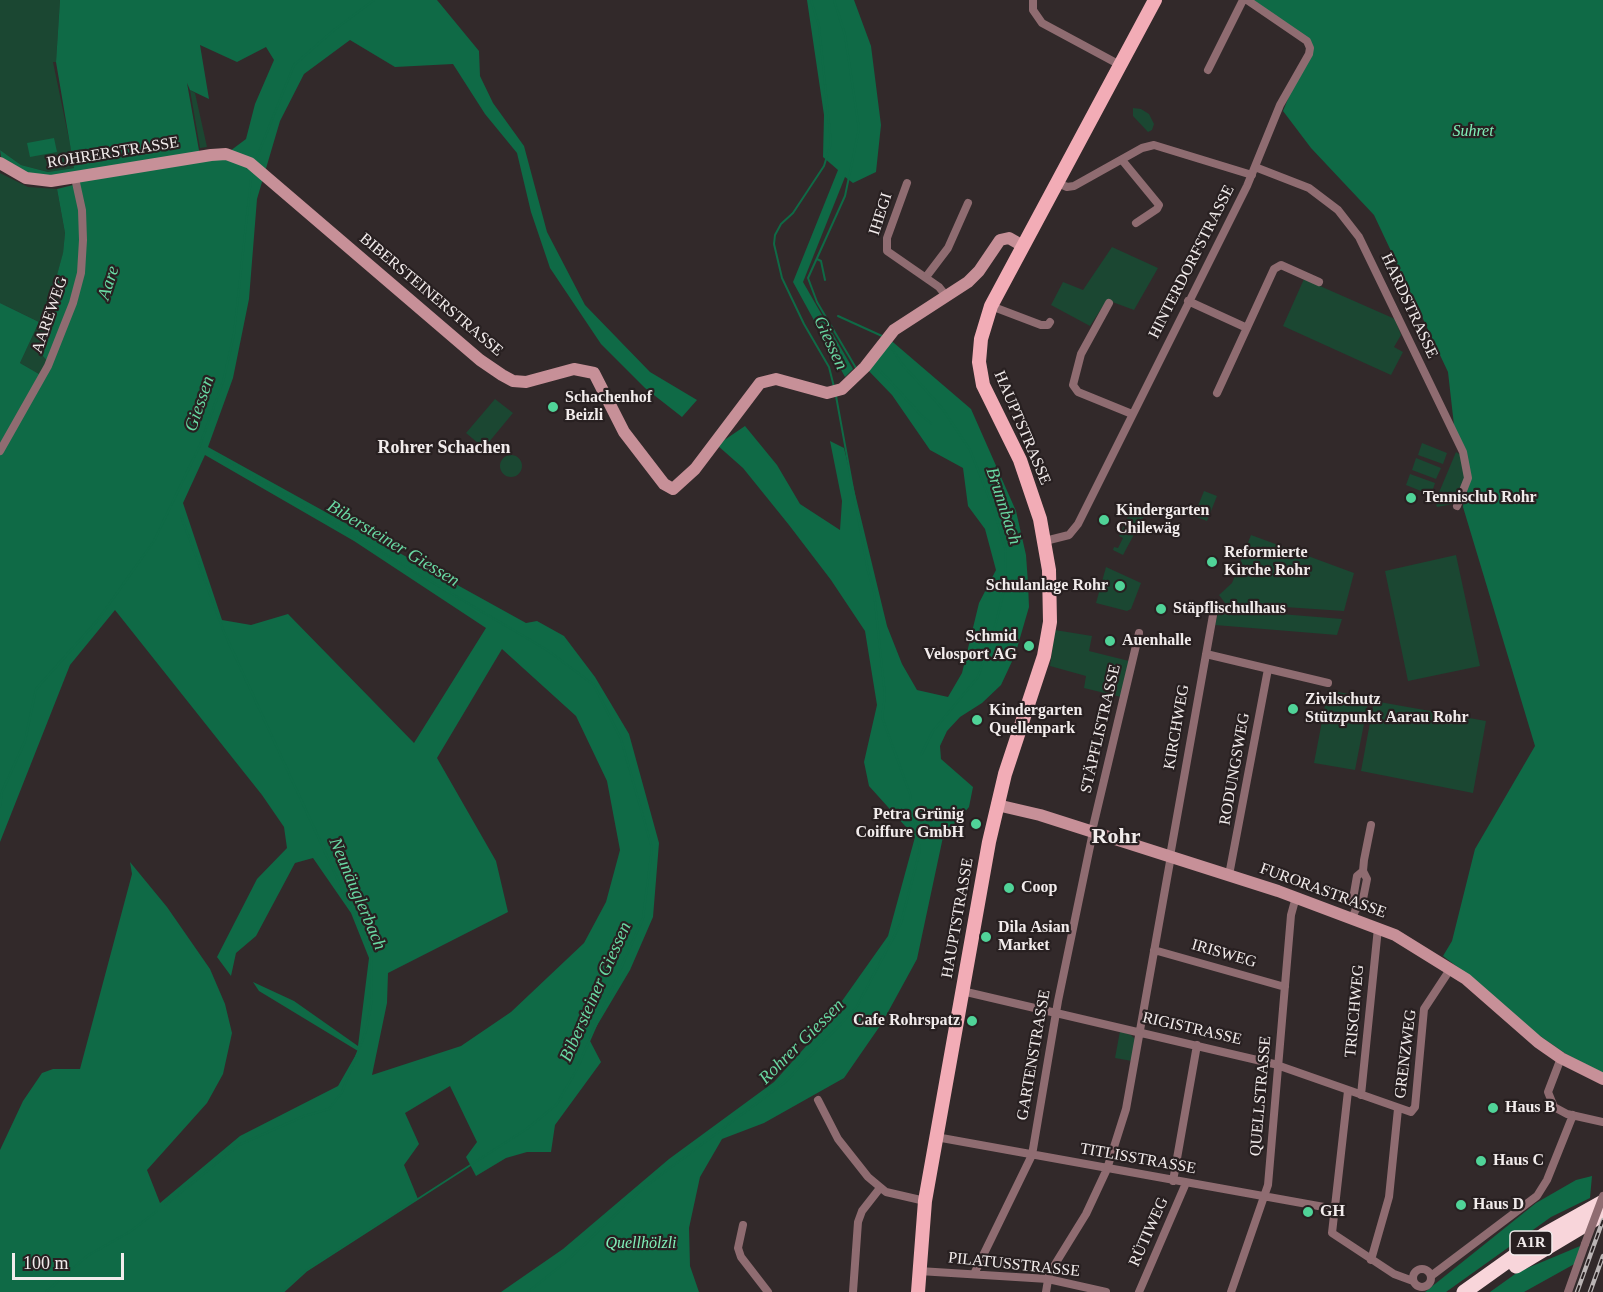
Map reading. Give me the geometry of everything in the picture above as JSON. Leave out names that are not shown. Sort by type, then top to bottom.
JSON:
[{"type":"highway","name":"A1R","points":[[1464,1292],[1544,1235],[1603,1202]]},
{"type":"highway","name":"A1R","points":[[1480,1292],[1529,1257],[1603,1214]]},
{"type":"main road","name":"HAUPTSTRASSE","points":[[918,1292],[925,1201],[997,805],[1038,676],[1047,638],[1050,591],[1045,541],[1020,460],[990,402],[981,375],[980,345],[992,306],[1155,0]]},
{"type":"street","points":[[1033,0],[1033,10],[1042,22],[1120,64]]},
{"type":"street","points":[[1208,70],[1245,0]]},
{"type":"street","name":"HINTERDORFSTRASSE","points":[[1045,541],[1069,535],[1078,524],[1254,171],[1280,105],[1310,48],[1307,41],[1245,0]]},
{"type":"street","name":"HARDSTRASSE","points":[[1058,183],[1067,187],[1074,186],[1142,148],[1159,146],[1309,188],[1338,210],[1359,237],[1463,452],[1468,478],[1457,506]]},
{"type":"street","name":"BIBERSTEINERSTRASSE","points":[[200,156],[226,154],[250,163],[462,345],[502,375],[513,381],[526,382],[574,369],[594,373],[624,432],[668,488],[678,488],[695,469],[760,383],[768,380],[783,380],[827,393],[836,392],[865,367],[894,330],[947,297],[979,271],[1000,240],[1009,238],[1023,246]]},
{"type":"street","name":"ROHRERSTRASSE","points":[[0,163],[15,174],[35,180],[77,177],[200,156]]},
{"type":"street","points":[[1122,160],[1159,205],[1157,209],[1136,223]]},
{"type":"street","name":"AAREWEG","points":[[0,451],[48,366],[78,287],[83,225],[77,177]]},
{"type":"street","name":"IHEGI","points":[[907,183],[887,238],[886,247],[889,253],[926,277],[947,297]]},
{"type":"street","points":[[926,277],[948,248],[968,203]]},
{"type":"street","points":[[1218,393],[1276,266],[1281,265],[1319,282]]},
{"type":"street","points":[[1188,301],[1247,328]]},
{"type":"street","points":[[1109,303],[1082,354],[1072,385],[1078,392],[1132,414]]},
{"type":"street","points":[[992,306],[1041,325],[1048,325],[1050,322]]},
{"type":"street","name":"KIRCHWEG","points":[[1048,1279],[1086,1214],[1107,1169],[1126,1109],[1215,604]]},
{"type":"street","name":"STÄPFLISTRASSE","points":[[1092,831],[1139,633]]},
{"type":"street","points":[[1206,654],[1328,683]]},
{"type":"street","name":"RODUNGSWEG","points":[[1229,875],[1268,669]]},
{"type":"street","name":"FURORASTRASSE","points":[[997,805],[1092,831],[1354,914],[1451,968],[1524,1031],[1561,1058],[1603,1079]]},
{"type":"street","points":[[1354,914],[1362,904],[1367,879],[1363,871],[1371,825]]},
{"type":"street","name":"GARTENSTRASSE","points":[[974,1274],[1032,1155],[1056,1012],[1092,831]]},
{"type":"street","name":"QUELLSTRASSE","points":[[1231,1292],[1268,1185],[1291,915],[1296,897]]},
{"type":"street","name":"TRISCHWEG","points":[[1361,1095],[1378,928]]},
{"type":"street","name":"IRISWEG","points":[[1154,950],[1285,987]]},
{"type":"street","name":"GRENZWEG","points":[[1411,1112],[1415,1107],[1424,1009],[1451,968]]},
{"type":"street","name":"RIGISTRASSE","points":[[962,991],[1279,1066],[1411,1112]]},
{"type":"street","points":[[1173,1180],[1197,1045]]},
{"type":"street","points":[[1561,1058],[1548,1092],[1554,1107],[1561,1112],[1603,1122]]},
{"type":"street","points":[[1348,1091],[1332,1233],[1415,1286],[1427,1286],[1431,1276],[1537,1196],[1547,1180],[1573,1115]]},
{"type":"street","points":[[818,1100],[850,1158],[880,1188],[895,1195],[925,1201]]},
{"type":"street","points":[[1371,1260],[1387,1206],[1398,1109]]},
{"type":"street","name":"TITLISSTRASSE","points":[[936,1137],[1335,1209]]},
{"type":"street","name":"RÜTIWEG","points":[[1138,1292],[1186,1183]]},
{"type":"street","points":[[853,1292],[858,1222],[862,1211],[880,1188]]},
{"type":"street","points":[[1568,1292],[1603,1196]]},
{"type":"street","points":[[743,1225],[738,1248],[741,1257],[768,1292]]},
{"type":"street","points":[[1415,1286],[1414,1273],[1420,1269],[1426,1269],[1431,1276]]},
{"type":"street","name":"PILATUSSTRASSE","points":[[919,1271],[1048,1279],[1106,1292]]},
{"type":"street","points":[[1046,1292],[1048,1279]]},
{"type":"shaded area","points":[[0,0],[60,0],[56,62],[53,62],[75,168],[48,172],[21,165],[0,150]]},
{"type":"shaded area","points":[[60,0],[437,0],[479,51],[480,76],[493,103],[524,146],[547,232],[585,305],[650,372],[697,400],[682,417],[645,388],[601,344],[550,268],[531,212],[517,153],[485,114],[453,64],[395,67],[350,40],[304,74],[280,121],[257,199],[249,299],[233,378],[208,447],[526,623],[537,621],[564,636],[595,677],[629,734],[659,843],[653,917],[630,970],[589,1039],[601,1062],[555,1125],[551,1152],[527,1152],[506,1158],[476,1176],[466,1157],[477,1142],[450,1086],[405,1113],[419,1144],[404,1165],[418,1199],[306,1271],[283,1292],[0,1292],[0,1150],[23,1101],[42,1073],[53,1069],[80,1069],[132,874],[130,862],[167,907],[210,969],[225,1004],[232,1033],[223,1074],[207,1103],[147,1170],[160,1203],[240,1136],[338,1086],[358,1051],[259,991],[253,982],[294,1001],[358,1046],[369,958],[351,913],[313,858],[295,863],[256,936],[236,953],[231,976],[217,957],[257,879],[287,848],[284,827],[262,795],[115,610],[70,665],[0,842],[0,303],[39,322],[20,363],[39,374],[51,365],[40,353],[45,325],[53,327],[55,282],[63,253],[65,233],[57,189],[77,184],[54,176],[28,173],[1,157],[0,150],[21,165],[48,172],[74,168],[56,62]],"holes":[[[200,45],[237,62],[266,47],[274,60],[255,104],[246,139],[226,154],[200,156],[187,83],[190,90],[209,99]],[[205,455],[354,541],[486,628],[414,743],[288,614],[251,625],[222,620],[183,503]],[[502,649],[576,716],[607,781],[620,850],[606,902],[584,943],[511,1012],[461,1046],[372,1075],[387,1003],[388,973],[508,912],[496,861],[437,758]]]},
{"type":"shaded area","points":[[807,0],[854,0],[871,46],[881,125],[876,172],[853,183],[845,177],[803,282],[853,369],[845,377],[793,282],[838,170],[823,157],[824,115]]},
{"type":"shaded area","name":"Suhret","points":[[1247,0],[1603,0],[1603,1073],[1566,1054],[1527,1027],[1443,956],[1452,941],[1475,849],[1535,746],[1463,507],[1466,469],[1456,443],[1448,372],[1374,215],[1311,148],[1283,111],[1311,43]]},
{"type":"shaded area","points":[[190,90],[195,93],[207,147],[200,148]]},
{"type":"shaded area","points":[[1133,108],[1141,109],[1149,114],[1154,124],[1152,130],[1148,132],[1133,116]]},
{"type":"shaded area","points":[[54,138],[57,152],[30,157],[27,143]]},
{"type":"shaded area","points":[[0,173],[28,187],[57,189],[65,233],[63,254],[55,282],[53,328],[45,325],[40,353],[51,365],[39,374],[20,363],[39,322],[0,303]]},
{"type":"shaded area","points":[[1112,247],[1158,268],[1134,310],[1107,300],[1090,326],[1051,305],[1063,282],[1083,290]]},
{"type":"shaded area","points":[[1304,279],[1395,319],[1401,335],[1394,347],[1403,352],[1391,375],[1283,326]]},
{"type":"shaded area","points":[[887,337],[971,409],[1016,511],[1026,555],[1028,583],[1029,607],[1015,655],[1001,685],[982,703],[960,717],[947,731],[940,746],[941,759],[973,787],[969,807],[943,837],[917,959],[882,1023],[844,1078],[764,1123],[722,1139],[700,1177],[689,1228],[690,1266],[699,1292],[501,1292],[563,1249],[669,1159],[774,1082],[825,1025],[888,936],[915,837],[869,786],[864,762],[877,705],[865,631],[831,580],[789,525],[743,468],[717,445],[745,426],[777,465],[800,504],[840,530],[842,501],[830,441],[844,448],[887,626],[902,664],[917,690],[948,697],[962,673],[979,603],[996,570],[985,529],[968,506],[963,468],[930,450],[892,395],[865,367]]},
{"type":"shaded area","points":[[495,399],[513,413],[484,448],[466,433]]},
{"type":"shaded area","points":[[1422,443],[1447,453],[1443,464],[1418,455]]},
{"type":"shaded area","points":[[1456,452],[1461,455],[1465,473],[1463,486],[1453,504],[1437,507],[1435,502]]},
{"type":"shaded area","points":[[511,455],[519,458],[522,466],[519,474],[511,477],[503,474],[500,466],[503,458]]},
{"type":"shaded area","points":[[1416,458],[1441,468],[1436,479],[1412,470]]},
{"type":"shaded area","points":[[1410,474],[1435,483],[1431,495],[1406,485]]},
{"type":"shaded area","points":[[1204,491],[1217,496],[1207,521],[1194,516]]},
{"type":"shaded area","points":[[1132,508],[1145,514],[1123,555],[1113,550],[1114,547],[1118,548],[1123,538],[1119,536]]},
{"type":"shaded area","points":[[1251,535],[1354,573],[1344,611],[1225,603],[1219,595],[1232,583]]},
{"type":"shaded area","points":[[1456,555],[1480,666],[1408,681],[1385,571]]},
{"type":"shaded area","points":[[1106,567],[1141,583],[1131,609],[1127,611],[1096,603]]},
{"type":"shaded area","points":[[1219,609],[1342,619],[1337,635],[1215,625]]},
{"type":"shaded area","points":[[1055,630],[1092,636],[1089,651],[1129,661],[1121,697],[1084,688],[1086,676],[1050,666]]},
{"type":"shaded area","points":[[1328,690],[1369,698],[1355,770],[1314,763]]},
{"type":"shaded area","points":[[1374,701],[1486,721],[1473,793],[1361,771]]},
{"type":"shaded area","points":[[1120,1031],[1135,1039],[1132,1061],[1115,1058]]},
{"type":"shaded area","points":[[1592,1176],[1590,1198],[1551,1217],[1446,1292],[1425,1292],[1536,1203],[1576,1180]]},
{"type":"shaded area","points":[[1585,1244],[1578,1262],[1524,1292],[1490,1292],[1518,1272]]},
{"type":"waterway","name":"Giessen","points":[[255,162],[294,65],[334,30],[374,0]]},
{"type":"waterway","name":"Giessen","points":[[811,0],[819,26],[831,143],[824,166],[793,213],[781,224],[775,235],[774,244],[782,278],[804,324],[829,367],[834,387]]},
{"type":"waterway","name":"Brunnbach","points":[[834,0],[845,35],[859,129],[845,196],[808,278],[817,302],[856,368]]},
{"type":"waterway","name":"Giessen","points":[[0,807],[2,792],[25,741],[36,689],[97,621],[154,541],[200,445],[223,382],[234,334],[252,170]]},
{"type":"waterway","points":[[817,259],[821,261],[825,280]]},
{"type":"waterway","points":[[838,316],[882,336]]},
{"type":"waterway","name":"Brunnbach","points":[[890,345],[901,363],[942,408],[970,450],[994,510],[1006,551],[1005,586],[993,635],[978,677],[933,731],[921,755]]},
{"type":"waterway","points":[[874,364],[932,424],[950,424]]},
{"type":"waterway","name":"Rohrer Giessen","points":[[528,1292],[568,1260],[642,1189],[784,1083],[856,1008],[901,923],[920,850],[910,794],[882,717],[885,696],[874,592],[868,571],[836,396]]},
{"type":"waterway","name":"Bibersteiner Giessen","points":[[215,454],[547,650],[594,685],[621,739],[652,848],[643,918],[576,1071],[557,1104],[528,1128],[306,1271],[283,1292]]},
{"type":"waterway","name":"Neunäuglerbach","points":[[165,1205],[239,1145],[304,1116],[329,1109],[342,1092],[366,1031],[372,1000],[371,952],[224,632],[181,516]]},
{"type":"waterway","name":"Neunäuglerbach","points":[[46,1292],[87,1256],[131,1231],[157,1211]]},
{"type":"railway","points":[[1577,1292],[1603,1220]]},
{"type":"railway","points":[[1590,1292],[1603,1256]]},
{"type":"place","name":"Schachenhof Beizli","points":[[553,407]]},
{"type":"place","name":"Tennisclub Rohr","points":[[1411,498]]},
{"type":"place","name":"Kindergarten Chilewäg","points":[[1104,520]]},
{"type":"place","name":"Reformierte Kirche Rohr","points":[[1212,562]]},
{"type":"place","name":"Schulanlage Rohr","points":[[1120,586]]},
{"type":"place","name":"Stäpflischulhaus","points":[[1161,609]]},
{"type":"place","name":"Auenhalle","points":[[1110,641]]},
{"type":"place","name":"Schmid Velosport AG","points":[[1029,646]]},
{"type":"place","name":"Zivilschutz Stützpunkt Aarau Rohr","points":[[1293,709]]},
{"type":"place","name":"Kindergarten Quellenpark","points":[[977,720]]},
{"type":"place","name":"Petra Grünig Coiffure GmbH","points":[[976,824]]},
{"type":"place","name":"Coop","points":[[1009,888]]},
{"type":"place","name":"Dila Asian Market","points":[[986,937]]},
{"type":"place","name":"Cafe Rohrspatz","points":[[972,1021]]},
{"type":"place","name":"Haus B","points":[[1493,1108]]},
{"type":"place","name":"Haus C","points":[[1481,1161]]},
{"type":"place","name":"Haus D","points":[[1461,1205]]},
{"type":"place","name":"GH","points":[[1308,1212]]},
{"type":"district","name":"Rohrer Schachen","points":[[444,448]]},
{"type":"district","name":"Rohr","points":[[1116,837]]},
{"type":"water label","name":"Aare","points":[[109,283]]},
{"type":"park label","name":"Quellhölzli","points":[[641,1244]]}]
